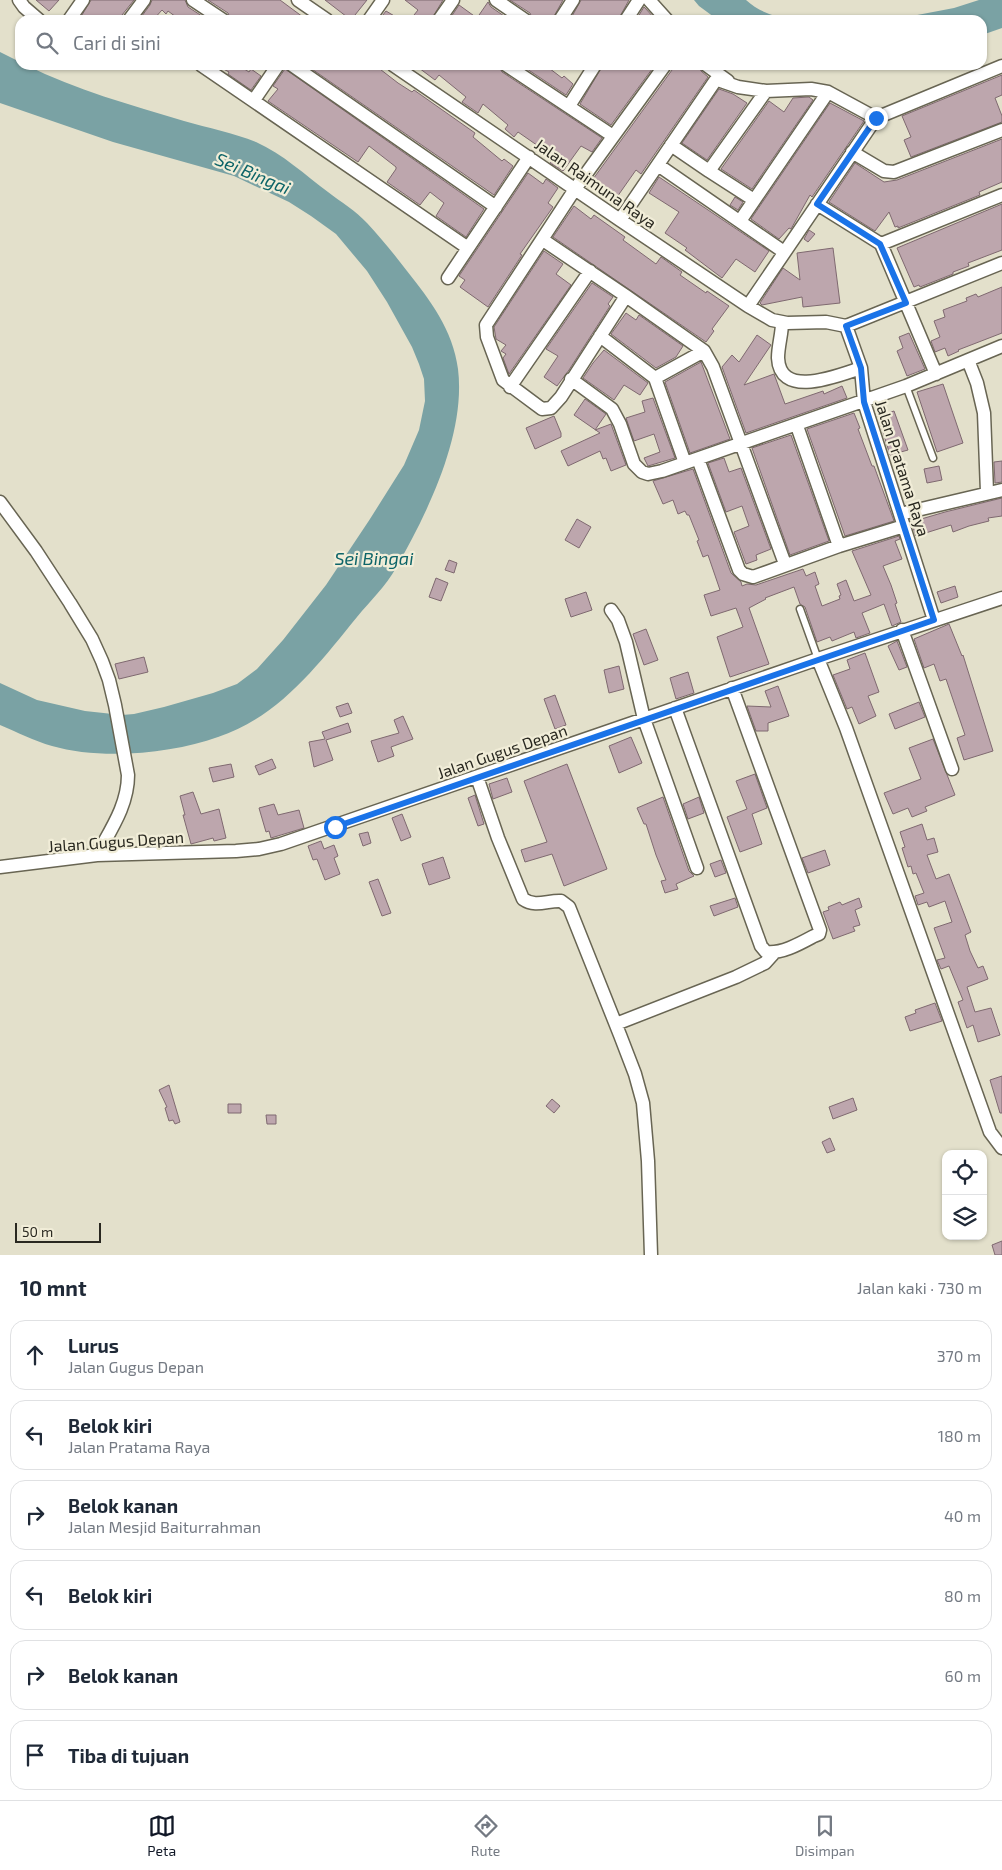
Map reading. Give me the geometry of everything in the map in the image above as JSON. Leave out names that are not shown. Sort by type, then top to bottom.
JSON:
[{"type":"street","points":[[19,0],[33,15]]},
{"type":"street","points":[[72,15],[83,0]]},
{"type":"street","points":[[134,15],[144,0]]},
{"type":"street","points":[[194,0],[216,15]]},
{"type":"street","points":[[298,0],[312,15]]},
{"type":"street","points":[[372,15],[383,0]]},
{"type":"street","points":[[442,15],[453,0]]},
{"type":"street","points":[[496,0],[518,15]]},
{"type":"street","points":[[563,15],[573,0]]},
{"type":"street","points":[[629,15],[639,0]]},
{"type":"street","points":[[649,0],[662,15]]},
{"type":"street","points":[[748,306],[876,118],[1002,66]]},
{"type":"street","points":[[209,70],[468,248]]},
{"type":"street","points":[[254,100],[275,70]]},
{"type":"street","points":[[299,70],[496,207]]},
{"type":"street","name":"Jalan Raimuna Raya","points":[[404,70],[620,220],[748,306],[772,320],[782,323]]},
{"type":"street","points":[[514,70],[613,136]]},
{"type":"street","points":[[568,106],[590,70]]},
{"type":"street","points":[[626,296],[556,404],[547,410],[542,409],[510,387],[499,374],[485,332],[486,325],[576,189],[661,70]]},
{"type":"street","points":[[713,70],[738,87],[766,91],[811,89],[828,92],[876,118]]},
{"type":"street","points":[[620,220],[715,80],[732,84]]},
{"type":"street","points":[[709,171],[766,91]]},
{"type":"street","points":[[740,221],[828,92]]},
{"type":"street","points":[[852,152],[884,171],[894,172],[1002,130]]},
{"type":"street","points":[[671,145],[754,200]]},
{"type":"street","points":[[448,278],[529,157]]},
{"type":"street","points":[[658,165],[784,252]]},
{"type":"street","points":[[880,244],[1002,195]]},
{"type":"street","points":[[817,204],[880,244],[936,374]]},
{"type":"street","points":[[543,240],[704,352],[713,366],[785,564]]},
{"type":"street","points":[[861,368],[817,382],[804,383],[788,377],[783,372],[778,359],[782,323],[826,322],[846,326],[1002,263]]},
{"type":"street","points":[[510,387],[590,271]]},
{"type":"street","name":"Jalan Pratama Raya","points":[[846,326],[861,368],[864,402],[934,620]]},
{"type":"street","points":[[600,336],[655,378],[685,463]]},
{"type":"street","points":[[571,379],[607,404],[612,410],[620,424],[634,464],[642,472],[648,474],[662,472],[864,402],[1002,346]]},
{"type":"street","points":[[655,378],[704,352]]},
{"type":"street","points":[[968,360],[977,382],[984,412],[987,492]]},
{"type":"street","points":[[797,426],[839,546]]},
{"type":"street","points":[[698,459],[743,574],[753,577],[839,546],[902,520],[987,492],[1002,490]]},
{"type":"street","points":[[0,502],[36,551],[92,639],[109,680],[128,775],[127,793],[120,814],[97,855]]},
{"type":"street","name":"Jalan Gugus Depan","points":[[0,867],[97,855],[259,849],[304,837],[732,688],[1002,598]]},
{"type":"street","points":[[611,610],[618,620],[626,642],[644,719],[697,868]]},
{"type":"street","points":[[902,630],[952,769]]},
{"type":"street","points":[[818,659],[846,728],[990,1132],[1002,1148]]},
{"type":"street","points":[[616,1024],[736,977],[765,963],[774,953],[819,934],[820,930],[732,688]]},
{"type":"street","points":[[675,708],[761,946],[766,952],[774,953]]},
{"type":"street","points":[[477,777],[520,895],[523,899],[533,904],[558,901],[567,904],[635,1074],[645,1116],[651,1255]]},
{"type":"lane","points":[[906,386],[933,458]]},
{"type":"lane","points":[[800,609],[818,659]]},
{"type":"water","points":[[694,0],[746,0],[756,8],[774,15],[711,15]]},
{"type":"water","points":[[979,0],[1002,0],[1002,28],[987,33],[987,15],[917,15],[954,8]]},
{"type":"water","name":"Sei Bingai","points":[[0,52],[15,60],[15,70],[37,70],[104,96],[239,136],[266,147],[294,165],[363,219],[397,258],[432,304],[451,341],[458,369],[459,394],[450,446],[432,498],[392,575],[296,688],[260,717],[218,737],[179,748],[135,753],[92,753],[52,746],[0,725],[0,683],[37,700],[85,711],[122,715],[164,707],[213,693],[237,684],[257,669],[283,640],[326,585],[404,465],[419,430],[425,401],[424,379],[419,364],[412,347],[387,302],[367,271],[336,234],[289,202],[234,176],[113,142],[0,103]]},
{"type":"building","points":[[36,0],[59,0],[49,11]]},
{"type":"building","points":[[91,0],[134,0],[122,15],[82,15]]},
{"type":"building","points":[[152,0],[185,0],[188,7],[200,15],[173,15],[168,11],[166,14],[162,10],[158,15],[143,15]]},
{"type":"building","points":[[208,0],[280,0],[300,15],[229,15]]},
{"type":"building","points":[[325,0],[367,0],[355,15],[344,15]]},
{"type":"building","points":[[405,0],[443,0],[434,15],[414,15],[418,10]]},
{"type":"building","points":[[510,0],[563,0],[555,15],[531,15]]},
{"type":"building","points":[[581,0],[629,0],[621,15],[573,15]]},
{"type":"building","points":[[488,2],[491,7],[503,15],[479,15]]},
{"type":"building","points":[[459,5],[473,15],[452,15]]},
{"type":"building","points":[[644,7],[651,15],[639,15]]},
{"type":"building","points":[[386,11],[393,15],[383,15]]},
{"type":"building","points":[[225,70],[246,70],[249,72],[252,70],[261,76],[251,90],[228,74],[229,72]]},
{"type":"building","points":[[284,70],[286,70],[484,209],[466,237],[436,216],[444,203],[430,192],[420,205],[387,182],[396,167],[369,146],[358,162],[268,101],[278,89],[273,86]]},
{"type":"building","points":[[313,70],[381,70],[412,92],[414,90],[475,133],[473,137],[502,161],[504,159],[513,166],[494,195]]},
{"type":"building","points":[[422,70],[501,70],[602,138],[592,152],[581,146],[563,171],[550,163],[554,157],[518,132],[514,137],[505,129],[508,125],[483,104],[478,113],[462,102],[466,97],[439,75],[435,80]]},
{"type":"building","points":[[528,70],[552,70],[562,78],[564,76],[573,84],[566,95]]},
{"type":"building","points":[[600,70],[651,70],[611,125],[580,104]]},
{"type":"building","points":[[672,70],[700,70],[708,77],[641,174],[636,170],[617,197],[605,189],[601,195],[588,186]]},
{"type":"building","points":[[1002,75],[1002,95],[995,98],[1002,116],[1002,122],[911,157],[904,140],[911,137],[902,116]]},
{"type":"building","points":[[719,89],[733,94],[747,103],[707,160],[682,143]]},
{"type":"building","points":[[809,97],[813,100],[752,189],[721,169],[769,101],[784,112],[793,98]]},
{"type":"building","points":[[830,103],[864,121],[812,197],[810,195],[791,229],[789,228],[779,239],[751,219]]},
{"type":"building","points":[[1002,139],[1002,182],[979,192],[980,195],[898,228],[898,226],[895,227],[889,212],[875,231],[829,202],[855,163],[884,182],[897,180]]},
{"type":"building","points":[[528,173],[543,184],[546,179],[558,188],[548,203],[553,207],[520,254],[522,255],[488,307],[460,287],[465,280],[459,276]]},
{"type":"building","points":[[659,177],[769,251],[755,272],[736,259],[722,278],[685,250],[687,248],[665,233],[679,212],[649,193]]},
{"type":"building","points":[[735,197],[743,202],[738,210],[730,205]]},
{"type":"building","points":[[1002,204],[1002,250],[968,263],[969,266],[953,272],[953,274],[920,287],[919,285],[914,287],[897,248]]},
{"type":"building","points":[[574,206],[591,219],[594,215],[625,237],[623,240],[656,264],[661,257],[682,272],[680,275],[729,306],[712,329],[714,331],[706,342],[553,237]]},
{"type":"building","points":[[809,230],[815,234],[808,242],[804,239]]},
{"type":"building","points":[[833,248],[840,303],[803,307],[802,297],[762,305],[760,303],[783,268],[800,280],[797,253]]},
{"type":"building","points":[[544,251],[563,264],[556,274],[571,285],[509,374],[503,358],[506,354],[501,351],[506,345],[496,339],[494,327]]},
{"type":"building","points":[[592,283],[613,297],[608,304],[610,306],[557,386],[544,377],[558,356],[546,349]]},
{"type":"building","points":[[1002,287],[1002,333],[958,350],[948,356],[945,348],[935,352],[931,341],[940,337],[934,321],[945,317],[943,310],[967,301],[966,298],[976,294],[978,297]]},
{"type":"building","points":[[626,313],[636,320],[639,315],[683,346],[676,357],[656,368],[611,334]]},
{"type":"building","points":[[909,333],[925,369],[907,376],[897,351],[903,348],[899,337]]},
{"type":"building","points":[[757,335],[771,345],[744,385],[774,374],[785,404],[823,391],[824,394],[842,386],[847,398],[746,433],[722,367],[732,355],[739,362]]},
{"type":"building","points":[[604,350],[648,383],[640,395],[624,385],[614,400],[583,378]]},
{"type":"building","points":[[701,362],[730,439],[690,453],[665,382]]},
{"type":"building","points":[[943,384],[963,443],[937,452],[917,392]]},
{"type":"building","points":[[653,398],[675,458],[648,466],[644,458],[660,452],[654,434],[634,441],[626,418],[645,412],[642,401]]},
{"type":"building","points":[[585,399],[606,414],[595,430],[574,415]]},
{"type":"building","points":[[894,411],[908,450],[890,455],[878,416]]},
{"type":"building","points":[[854,413],[860,428],[858,429],[894,521],[845,536],[807,429]]},
{"type":"building","points":[[554,416],[561,437],[535,449],[526,428]]},
{"type":"building","points":[[611,424],[626,465],[611,471],[606,458],[603,459],[600,451],[568,466],[561,451],[600,433],[595,430]]},
{"type":"building","points":[[791,435],[829,541],[790,555],[752,448]]},
{"type":"building","points":[[724,458],[729,472],[741,468],[771,549],[756,555],[757,560],[746,564],[734,532],[749,526],[742,506],[726,512],[708,463]]},
{"type":"building","points":[[1002,461],[1002,482],[995,483],[994,462]]},
{"type":"building","points":[[939,466],[942,480],[927,483],[924,469]]},
{"type":"building","points":[[693,469],[731,573],[741,582],[742,586],[747,584],[756,585],[803,569],[806,576],[815,572],[819,584],[815,586],[822,606],[840,599],[839,596],[841,595],[837,584],[846,580],[854,601],[871,595],[852,551],[899,536],[900,539],[895,541],[902,559],[883,566],[897,603],[895,604],[901,622],[892,626],[884,604],[862,613],[870,633],[856,638],[854,632],[832,641],[830,637],[817,642],[805,607],[800,604],[794,587],[765,598],[749,608],[769,664],[730,677],[717,637],[743,627],[736,608],[711,616],[704,595],[720,590],[708,555],[703,557],[697,541],[699,540],[689,515],[685,511],[678,514],[673,500],[663,504],[653,481]]},
{"type":"building","points":[[1002,498],[1002,516],[988,518],[989,521],[953,532],[951,525],[916,536],[911,522],[945,512]]},
{"type":"building","points":[[577,519],[591,527],[579,548],[565,540]]},
{"type":"building","points":[[449,560],[457,563],[454,573],[445,570]]},
{"type":"building","points":[[436,578],[448,583],[441,601],[429,597]]},
{"type":"building","points":[[955,586],[958,597],[941,603],[937,592]]},
{"type":"building","points":[[586,592],[592,610],[571,617],[565,599]]},
{"type":"building","points":[[949,624],[963,655],[993,751],[964,760],[957,738],[965,735],[946,679],[940,681],[934,664],[924,668],[914,639]]},
{"type":"building","points":[[646,629],[658,660],[644,665],[633,634]]},
{"type":"building","points":[[897,641],[907,667],[899,670],[888,646]]},
{"type":"building","points":[[865,653],[879,692],[868,696],[876,716],[859,724],[852,707],[847,709],[833,675],[850,669],[847,660]]},
{"type":"building","points":[[144,657],[148,672],[119,679],[115,664]]},
{"type":"building","points":[[619,666],[624,689],[609,693],[604,670]]},
{"type":"building","points":[[688,672],[694,693],[676,699],[670,678]]},
{"type":"building","points":[[778,686],[789,716],[768,723],[768,731],[756,731],[747,706],[771,707],[765,691]]},
{"type":"building","points":[[555,695],[566,725],[555,729],[544,699]]},
{"type":"building","points":[[919,702],[925,717],[895,729],[889,714]]},
{"type":"building","points":[[348,703],[352,713],[340,717],[336,707]]},
{"type":"building","points":[[403,716],[413,739],[391,747],[394,756],[378,762],[371,741],[399,733],[394,720]]},
{"type":"building","points":[[348,723],[351,732],[326,740],[333,760],[314,767],[309,742],[325,739],[322,732]]},
{"type":"building","points":[[631,737],[642,763],[619,773],[609,746]]},
{"type":"building","points":[[933,739],[955,795],[925,807],[927,811],[912,817],[908,808],[893,814],[884,793],[921,779],[909,748]]},
{"type":"building","points":[[272,759],[276,768],[259,775],[255,766]]},
{"type":"building","points":[[231,764],[234,777],[213,782],[209,768]]},
{"type":"building","points":[[567,764],[607,869],[564,886],[552,854],[525,862],[521,850],[547,842],[524,781]]},
{"type":"building","points":[[755,774],[767,808],[752,814],[762,844],[740,852],[727,817],[747,809],[736,781]]},
{"type":"building","points":[[507,778],[512,792],[493,799],[489,784]]},
{"type":"building","points":[[193,792],[201,814],[219,809],[226,838],[214,841],[213,838],[191,844],[180,796]]},
{"type":"building","points":[[475,795],[484,824],[478,826],[468,798]]},
{"type":"building","points":[[663,797],[689,871],[694,876],[676,884],[678,889],[665,893],[661,881],[666,880],[646,824],[644,824],[637,808]]},
{"type":"building","points":[[699,797],[704,813],[688,819],[683,804]]},
{"type":"building","points":[[274,804],[278,815],[299,810],[304,828],[271,838],[269,831],[266,832],[259,808]]},
{"type":"building","points":[[402,814],[411,837],[401,841],[392,818]]},
{"type":"building","points":[[922,824],[927,840],[934,838],[938,852],[927,855],[936,879],[949,874],[971,932],[965,935],[970,951],[978,968],[983,966],[988,979],[967,987],[975,1012],[991,1008],[1000,1035],[978,1042],[973,1025],[967,1028],[958,1002],[963,1000],[949,966],[941,969],[937,960],[945,958],[934,928],[952,922],[945,901],[929,907],[927,902],[918,905],[915,896],[924,893],[916,873],[913,874],[911,866],[908,867],[902,848],[905,847],[900,832]]},
{"type":"building","points":[[368,832],[371,843],[363,846],[359,834]]},
{"type":"building","points":[[321,841],[324,849],[334,845],[338,856],[334,858],[340,874],[325,880],[317,859],[313,860],[308,846]]},
{"type":"building","points":[[825,850],[830,865],[808,873],[802,858]]},
{"type":"building","points":[[443,857],[450,878],[429,885],[422,864]]},
{"type":"building","points":[[721,860],[726,873],[715,877],[710,864]]},
{"type":"building","points":[[378,879],[391,913],[382,916],[369,882]]},
{"type":"building","points":[[735,898],[738,907],[714,916],[710,906]]},
{"type":"building","points":[[859,898],[862,907],[855,910],[860,925],[853,927],[855,931],[833,939],[823,912],[829,910],[828,907],[840,902],[842,905]]},
{"type":"building","points":[[935,1003],[942,1021],[910,1031],[905,1017],[916,1013],[915,1010]]},
{"type":"building","points":[[1002,1076],[1002,1113],[1000,1113],[990,1080]]},
{"type":"building","points":[[169,1085],[180,1122],[175,1124],[173,1120],[169,1121],[165,1108],[167,1107],[159,1090]]},
{"type":"building","points":[[853,1098],[857,1110],[833,1119],[829,1107]]},
{"type":"building","points":[[552,1099],[560,1106],[554,1113],[546,1106]]},
{"type":"building","points":[[228,1104],[241,1104],[241,1113],[228,1113]]},
{"type":"building","points":[[266,1115],[276,1115],[276,1124],[267,1124]]},
{"type":"building","points":[[830,1138],[835,1150],[827,1153],[822,1142]]},
{"type":"building","points":[[1002,1241],[1002,1255],[995,1255],[992,1245]]},
{"type":"route","points":[[335,827],[934,620],[864,402],[861,368],[846,326],[906,303],[880,244],[817,204],[876,118]]}]
